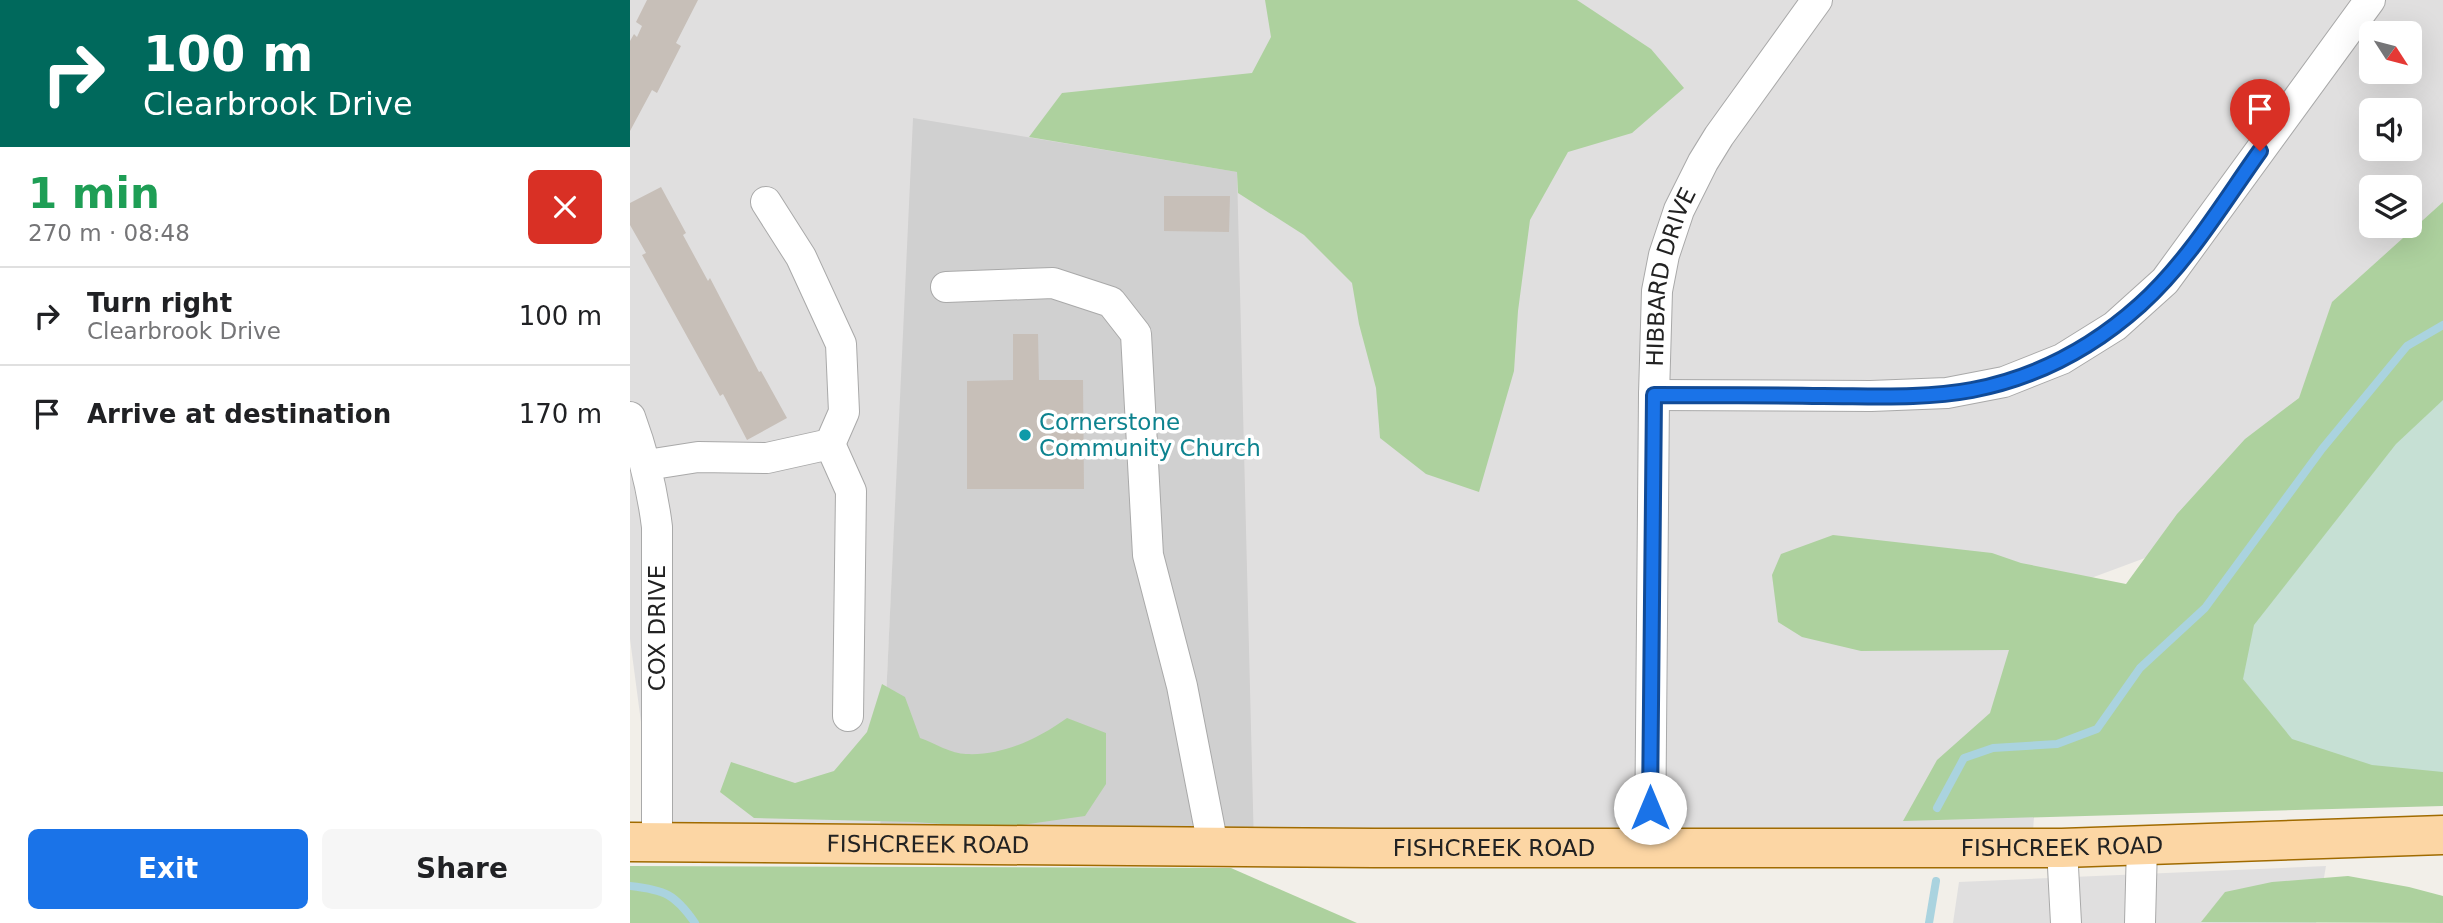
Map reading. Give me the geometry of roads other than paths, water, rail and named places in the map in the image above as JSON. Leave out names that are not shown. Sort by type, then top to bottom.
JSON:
[{"type":"main road","name":"FISHCREEK ROAD","points":[[643,842],[2062,848],[2443,835]]},
{"type":"street","name":"HIBBARD DRIVE","points":[[1650,847],[1657,290],[1664,255],[1679,210],[1719,136],[1817,0]]},
{"type":"street","points":[[1654,395],[1871,396],[1947,393],[2004,382],[2062,359],[2115,326],[2165,281],[2370,0]]},
{"type":"street","points":[[766,202],[801,257],[841,344],[844,412],[830,444],[851,491],[848,716]]},
{"type":"street","points":[[946,287],[1053,283],[1111,302],[1136,334],[1148,555],[1182,685],[1213,846]]},
{"type":"street","name":"COX DRIVE","points":[[630,416],[647,465],[657,527],[643,842]]},
{"type":"street","points":[[647,465],[698,457],[767,458],[830,444]]},
{"type":"street","points":[[2140,923],[2142,845]]},
{"type":"street","points":[[2062,848],[2066,923]]},
{"type":"waterway","points":[[1937,808],[1964,758],[1993,748],[2057,744],[2097,729],[2140,668],[2205,608],[2322,449],[2407,346],[2443,325]]},
{"type":"waterway","points":[[1929,923],[1936,881]]},
{"type":"waterway","points":[[630,886],[652,889],[668,895],[695,923]]},
{"type":"place","name":"Cornerstone Community Church","points":[[1025,435]]}]
